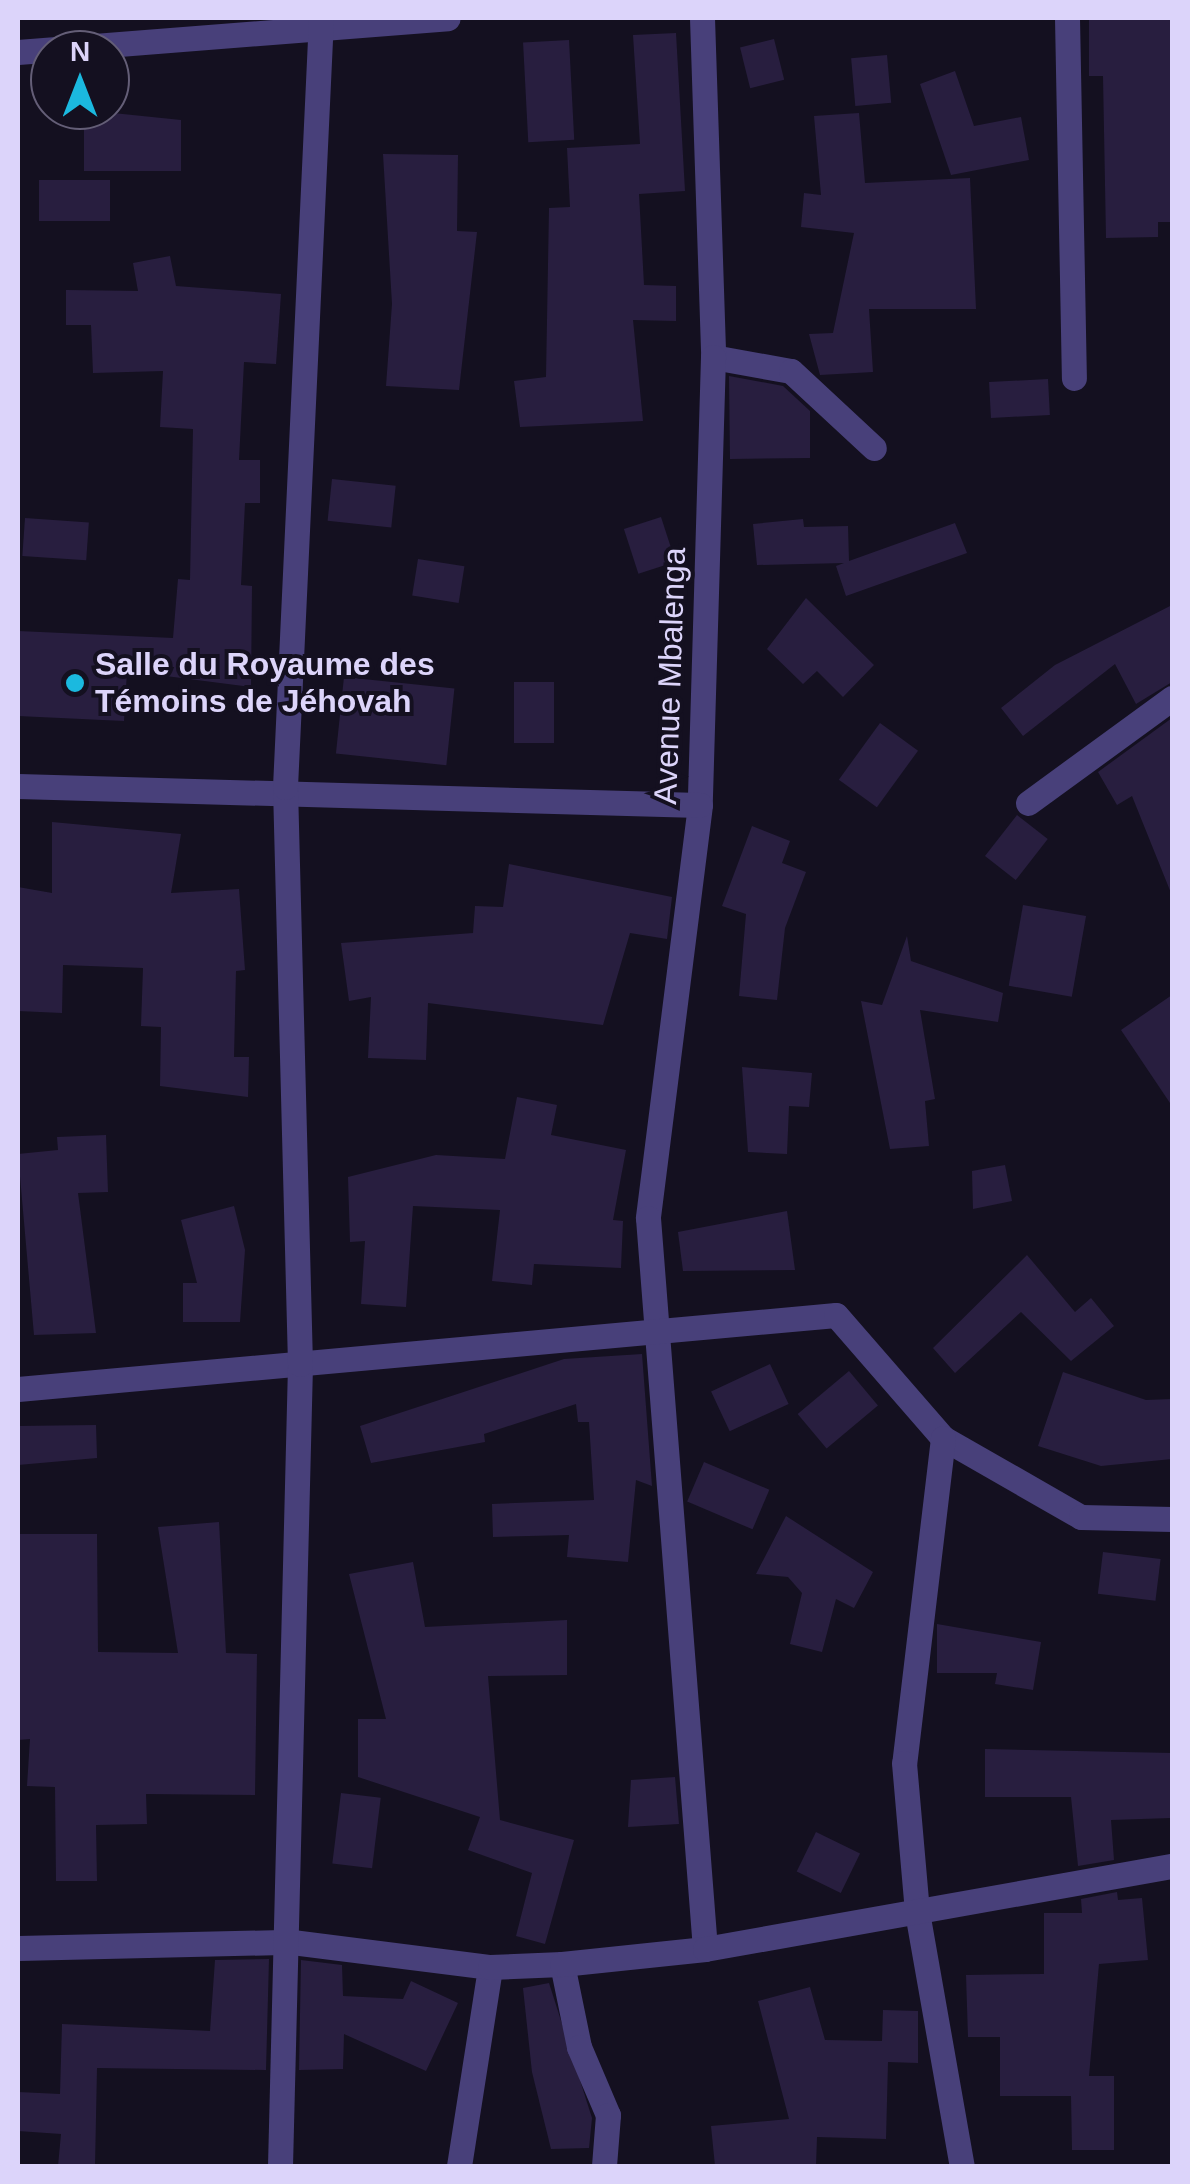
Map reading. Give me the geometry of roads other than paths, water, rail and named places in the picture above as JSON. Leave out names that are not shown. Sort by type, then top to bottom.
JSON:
[{"type":"street","points":[[18,52],[321,21],[448,18]]},
{"type":"street","name":"Avenue Mbalenga","points":[[702,18],[713,357],[700,804],[648,1218],[652,1333],[706,1949]]},
{"type":"street","points":[[1067,18],[1074,378]]},
{"type":"street","points":[[280,2166],[292,1942],[300,1364],[285,787],[321,21]]},
{"type":"street","points":[[713,357],[791,371],[874,448]]},
{"type":"street","points":[[1028,803],[1172,698]]},
{"type":"street","points":[[18,786],[285,787],[700,804]]},
{"type":"street","points":[[18,1389],[836,1315],[942,1438],[1082,1517],[1172,1519]]},
{"type":"street","points":[[942,1438],[904,1763],[917,1912],[962,2166]]},
{"type":"street","points":[[18,1948],[292,1942],[490,1967],[562,1964],[706,1949],[1172,1866]]},
{"type":"street","points":[[562,1964],[579,2047],[608,2115],[604,2166]]},
{"type":"street","points":[[459,2166],[490,1967]]},
{"type":"place","name":"Salle du Royaume des Témoins de Jéhovah","points":[[75,683]]}]
